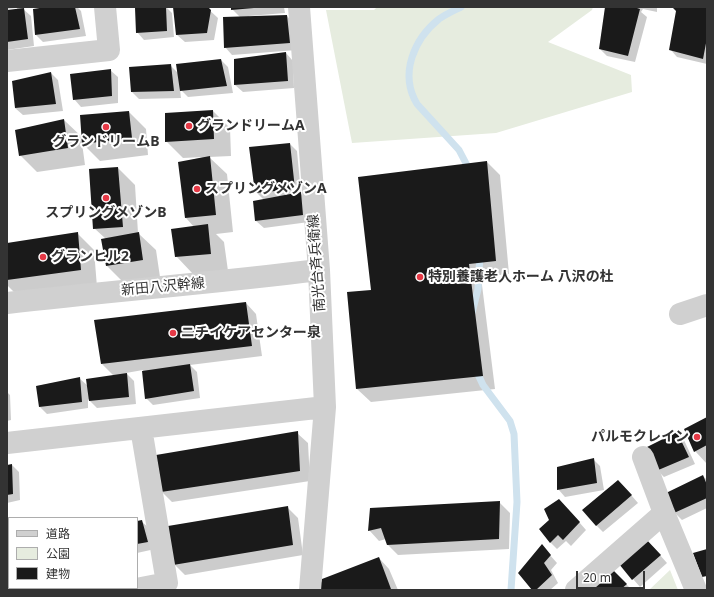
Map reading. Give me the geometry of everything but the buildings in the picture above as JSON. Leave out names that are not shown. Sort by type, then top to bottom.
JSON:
[{"type":"street","points":[[7,61],[109,50],[105,7]]},
{"type":"street","name":"南光台斉兵衛線","points":[[298,7],[319,270],[325,407],[310,590]]},
{"type":"street","name":"新田八沢幹線","points":[[7,303],[220,282],[319,270]]},
{"type":"street","points":[[680,314],[707,305]]},
{"type":"street","points":[[7,442],[325,407]]},
{"type":"street","points":[[138,589],[167,583],[141,428]]},
{"type":"street","points":[[643,457],[696,590]]},
{"type":"street","points":[[576,590],[664,512]]},
{"type":"green space","points":[[377,7],[593,7],[592,10],[548,42],[631,75],[632,92],[496,133],[352,143],[326,10],[374,10]]},
{"type":"green space","points":[[670,570],[678,590],[649,590]]},
{"type":"waterway","points":[[461,7],[439,19],[422,36],[412,58],[409,69],[409,81],[417,104],[459,150],[470,171]]},
{"type":"waterway","points":[[472,313],[478,289],[480,254]]},
{"type":"waterway","points":[[475,368],[483,385],[510,421],[514,434],[517,502],[511,590]]},
{"type":"place","name":"グランドリームA","points":[[189,126]]},
{"type":"place","name":"グランドリームB","points":[[106,127]]},
{"type":"place","name":"スプリングメゾンA","points":[[197,189]]},
{"type":"place","name":"スプリングメゾンB","points":[[106,198]]},
{"type":"place","name":"グランヒル2","points":[[43,257]]},
{"type":"place","name":"特別養護老人ホーム 八沢の杜","points":[[420,277]]},
{"type":"place","name":"ニチイケアセンター泉","points":[[173,333]]},
{"type":"place","name":"パルモクレイン","points":[[697,437]]}]
